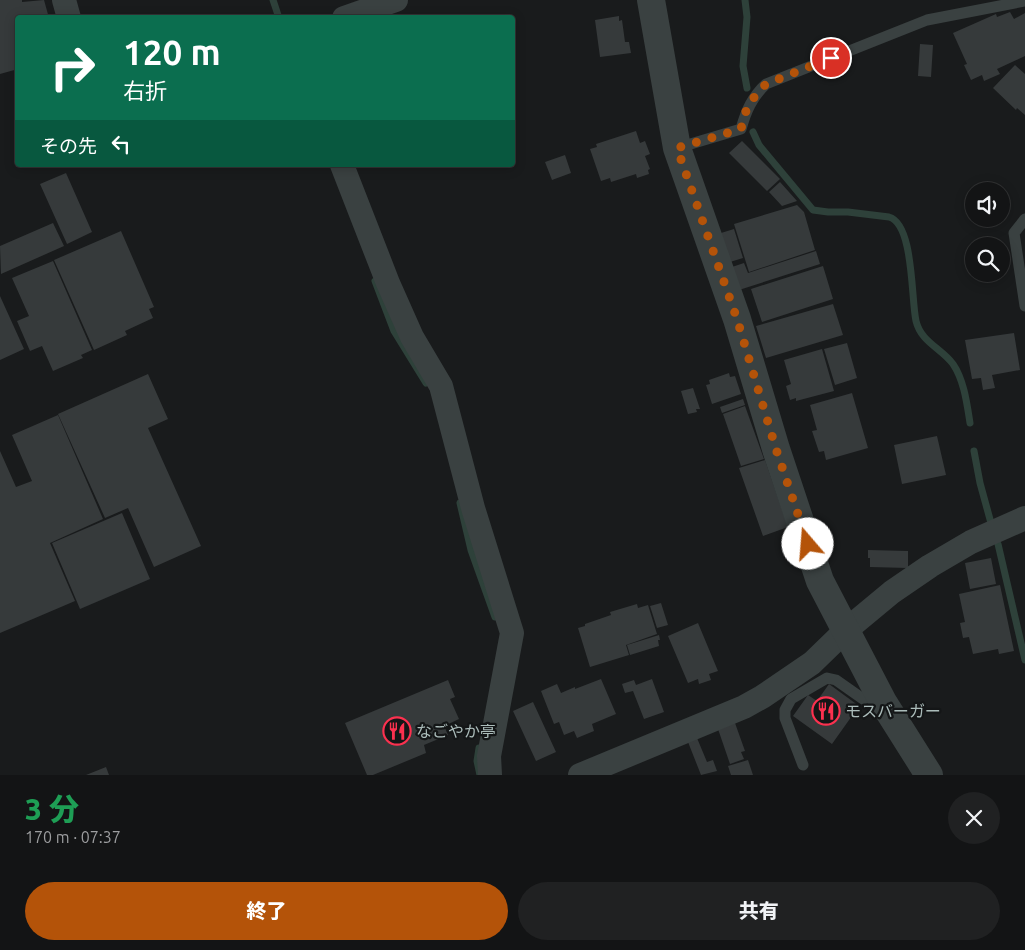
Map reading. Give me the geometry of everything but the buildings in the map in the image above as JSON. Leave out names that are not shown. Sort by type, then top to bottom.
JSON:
[{"type":"street","points":[[64,0],[68,15]]},
{"type":"street","points":[[353,15],[396,0]]},
{"type":"street","points":[[651,0],[677,148],[737,319],[776,449],[820,581],[880,695],[929,775]]},
{"type":"street","points":[[343,167],[388,283],[412,337],[441,386],[473,508],[512,633],[489,756],[490,775]]},
{"type":"street","points":[[580,775],[744,707],[762,697],[812,663],[845,631],[892,592],[930,566],[971,542],[1025,518]]},
{"type":"lane","points":[[677,148],[741,129],[745,113],[756,94],[766,84],[927,20],[1025,1]]},
{"type":"lane","points":[[1025,219],[1014,233],[1025,306]]},
{"type":"lane","points":[[803,765],[785,718],[791,699],[827,678],[836,680],[863,699],[880,695]]},
{"type":"waterway","points":[[273,0],[278,15]]},
{"type":"waterway","points":[[745,0],[747,17],[743,66],[747,88]]},
{"type":"waterway","points":[[753,132],[759,145],[813,210],[889,217],[897,223],[903,233],[907,247],[916,321],[927,340],[948,358],[957,370],[965,392],[970,423]]},
{"type":"waterway","points":[[375,281],[394,331],[426,383]]},
{"type":"waterway","points":[[974,451],[980,483],[991,523]]},
{"type":"waterway","points":[[460,503],[471,550],[495,617]]},
{"type":"waterway","points":[[998,544],[1025,660]]},
{"type":"waterway","points":[[479,748],[477,761],[480,775]]},
{"type":"place","name":"モスバーガー","points":[[826,711]]},
{"type":"place","name":"なごやか亭","points":[[397,731]]},
{"type":"route","points":[[808,544],[776,449],[737,319],[677,148],[741,129],[745,113],[756,94],[766,84],[831,58]]}]
